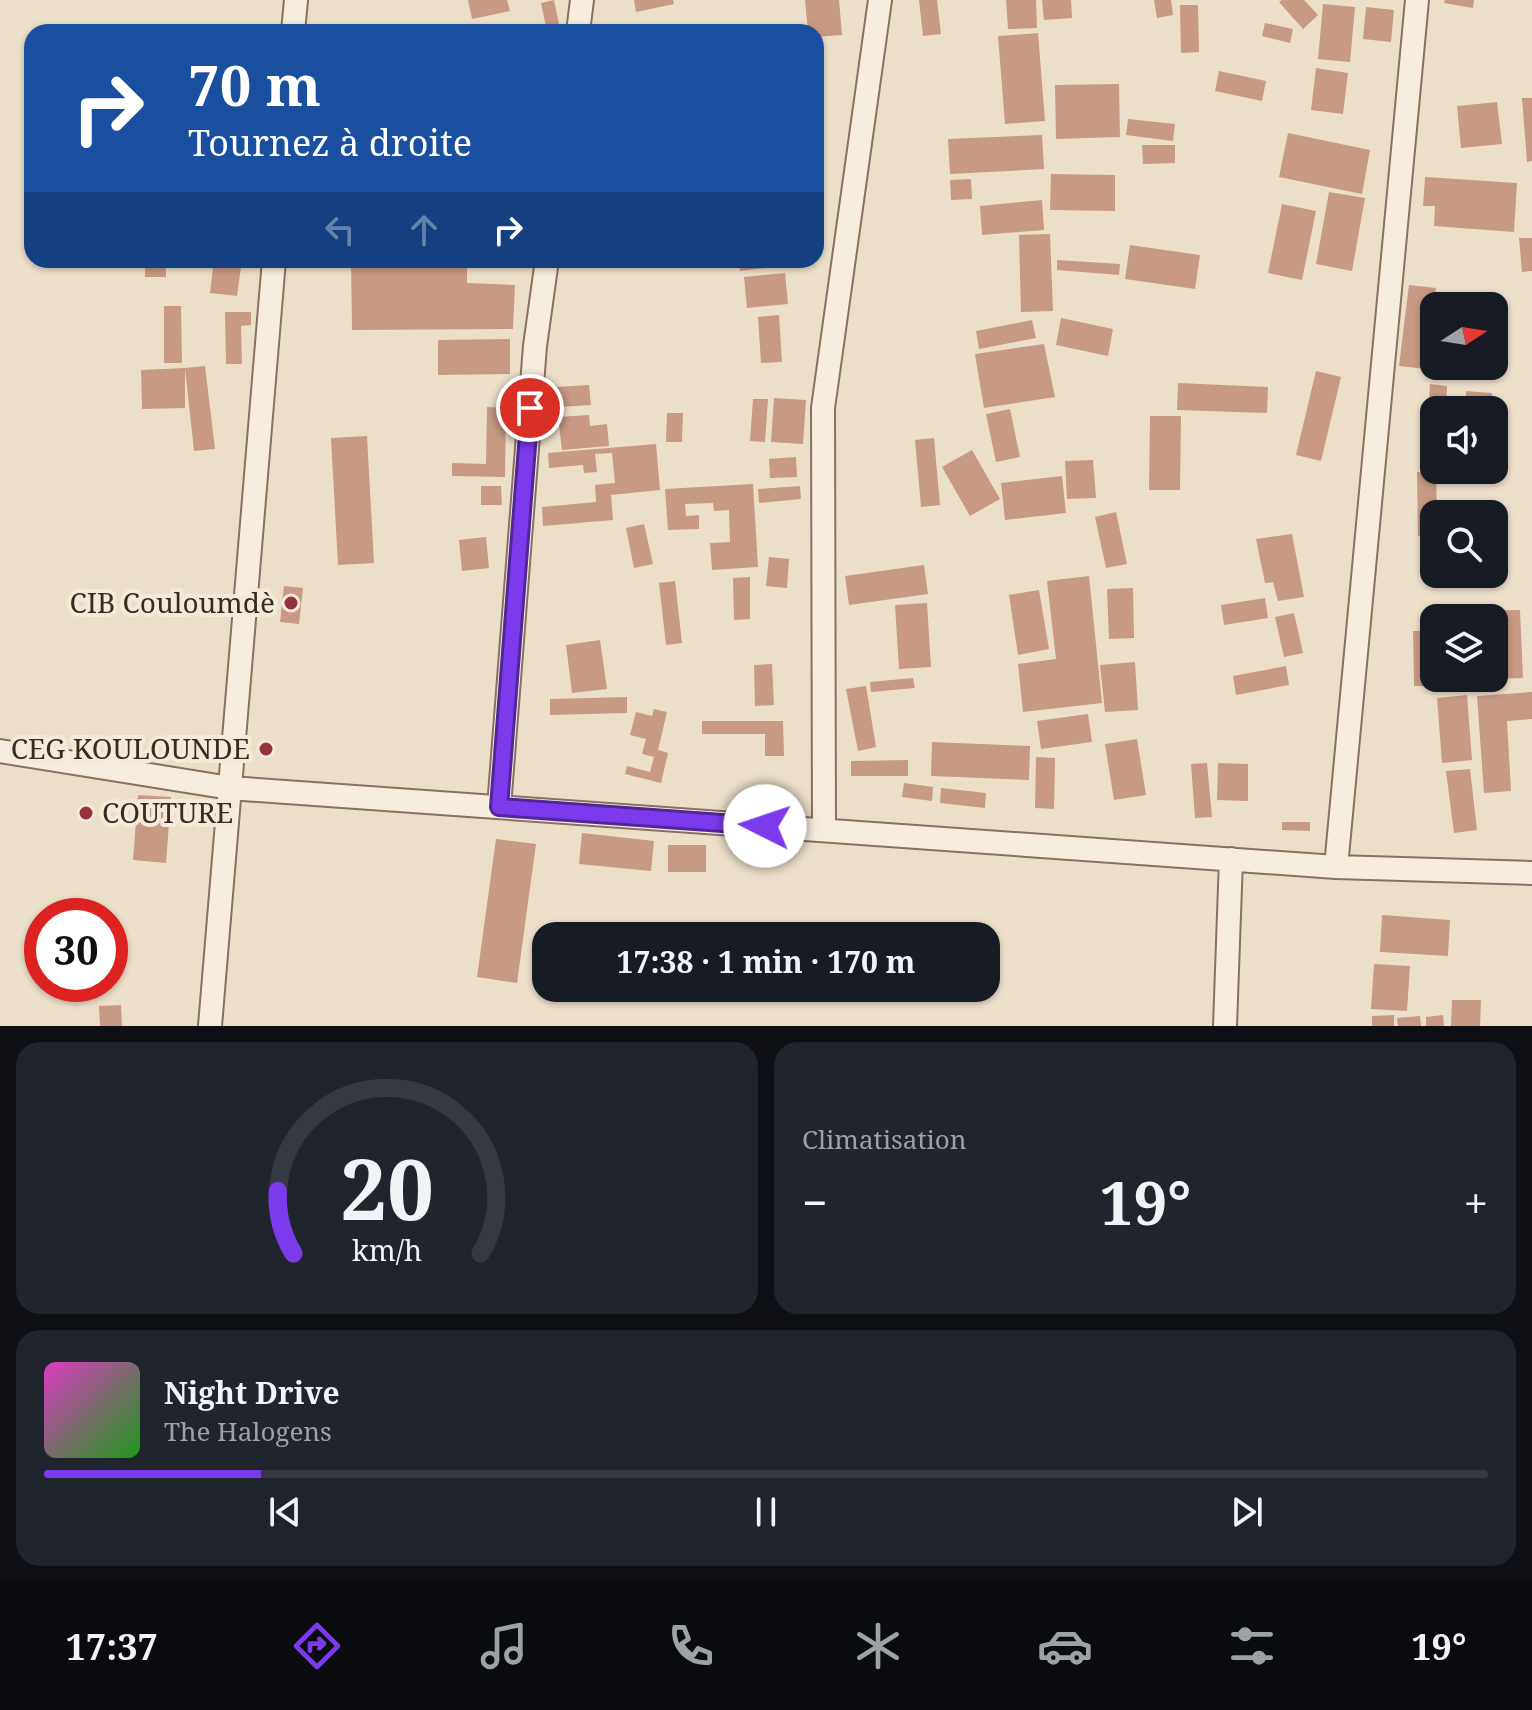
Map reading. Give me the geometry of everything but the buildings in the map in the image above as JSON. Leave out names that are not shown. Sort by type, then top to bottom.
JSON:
[{"type":"street","points":[[294,24],[296,0]]},
{"type":"street","points":[[579,24],[582,0]]},
{"type":"street","points":[[824,830],[823,408],[880,0]]},
{"type":"street","points":[[1336,867],[1417,0]]},
{"type":"street","points":[[210,1026],[273,268]]},
{"type":"street","points":[[499,807],[534,362],[546,268]]},
{"type":"street","points":[[0,751],[230,788],[1336,867],[1532,873]]},
{"type":"street","points":[[1225,1026],[1231,859]]},
{"type":"place","name":"CIB Couloumdè","points":[[291,603]]},
{"type":"place","name":"CEG KOULOUNDE","points":[[266,749]]},
{"type":"place","name":"COUTURE","points":[[86,813]]},
{"type":"route","points":[[530,408],[499,807],[765,826]]}]
